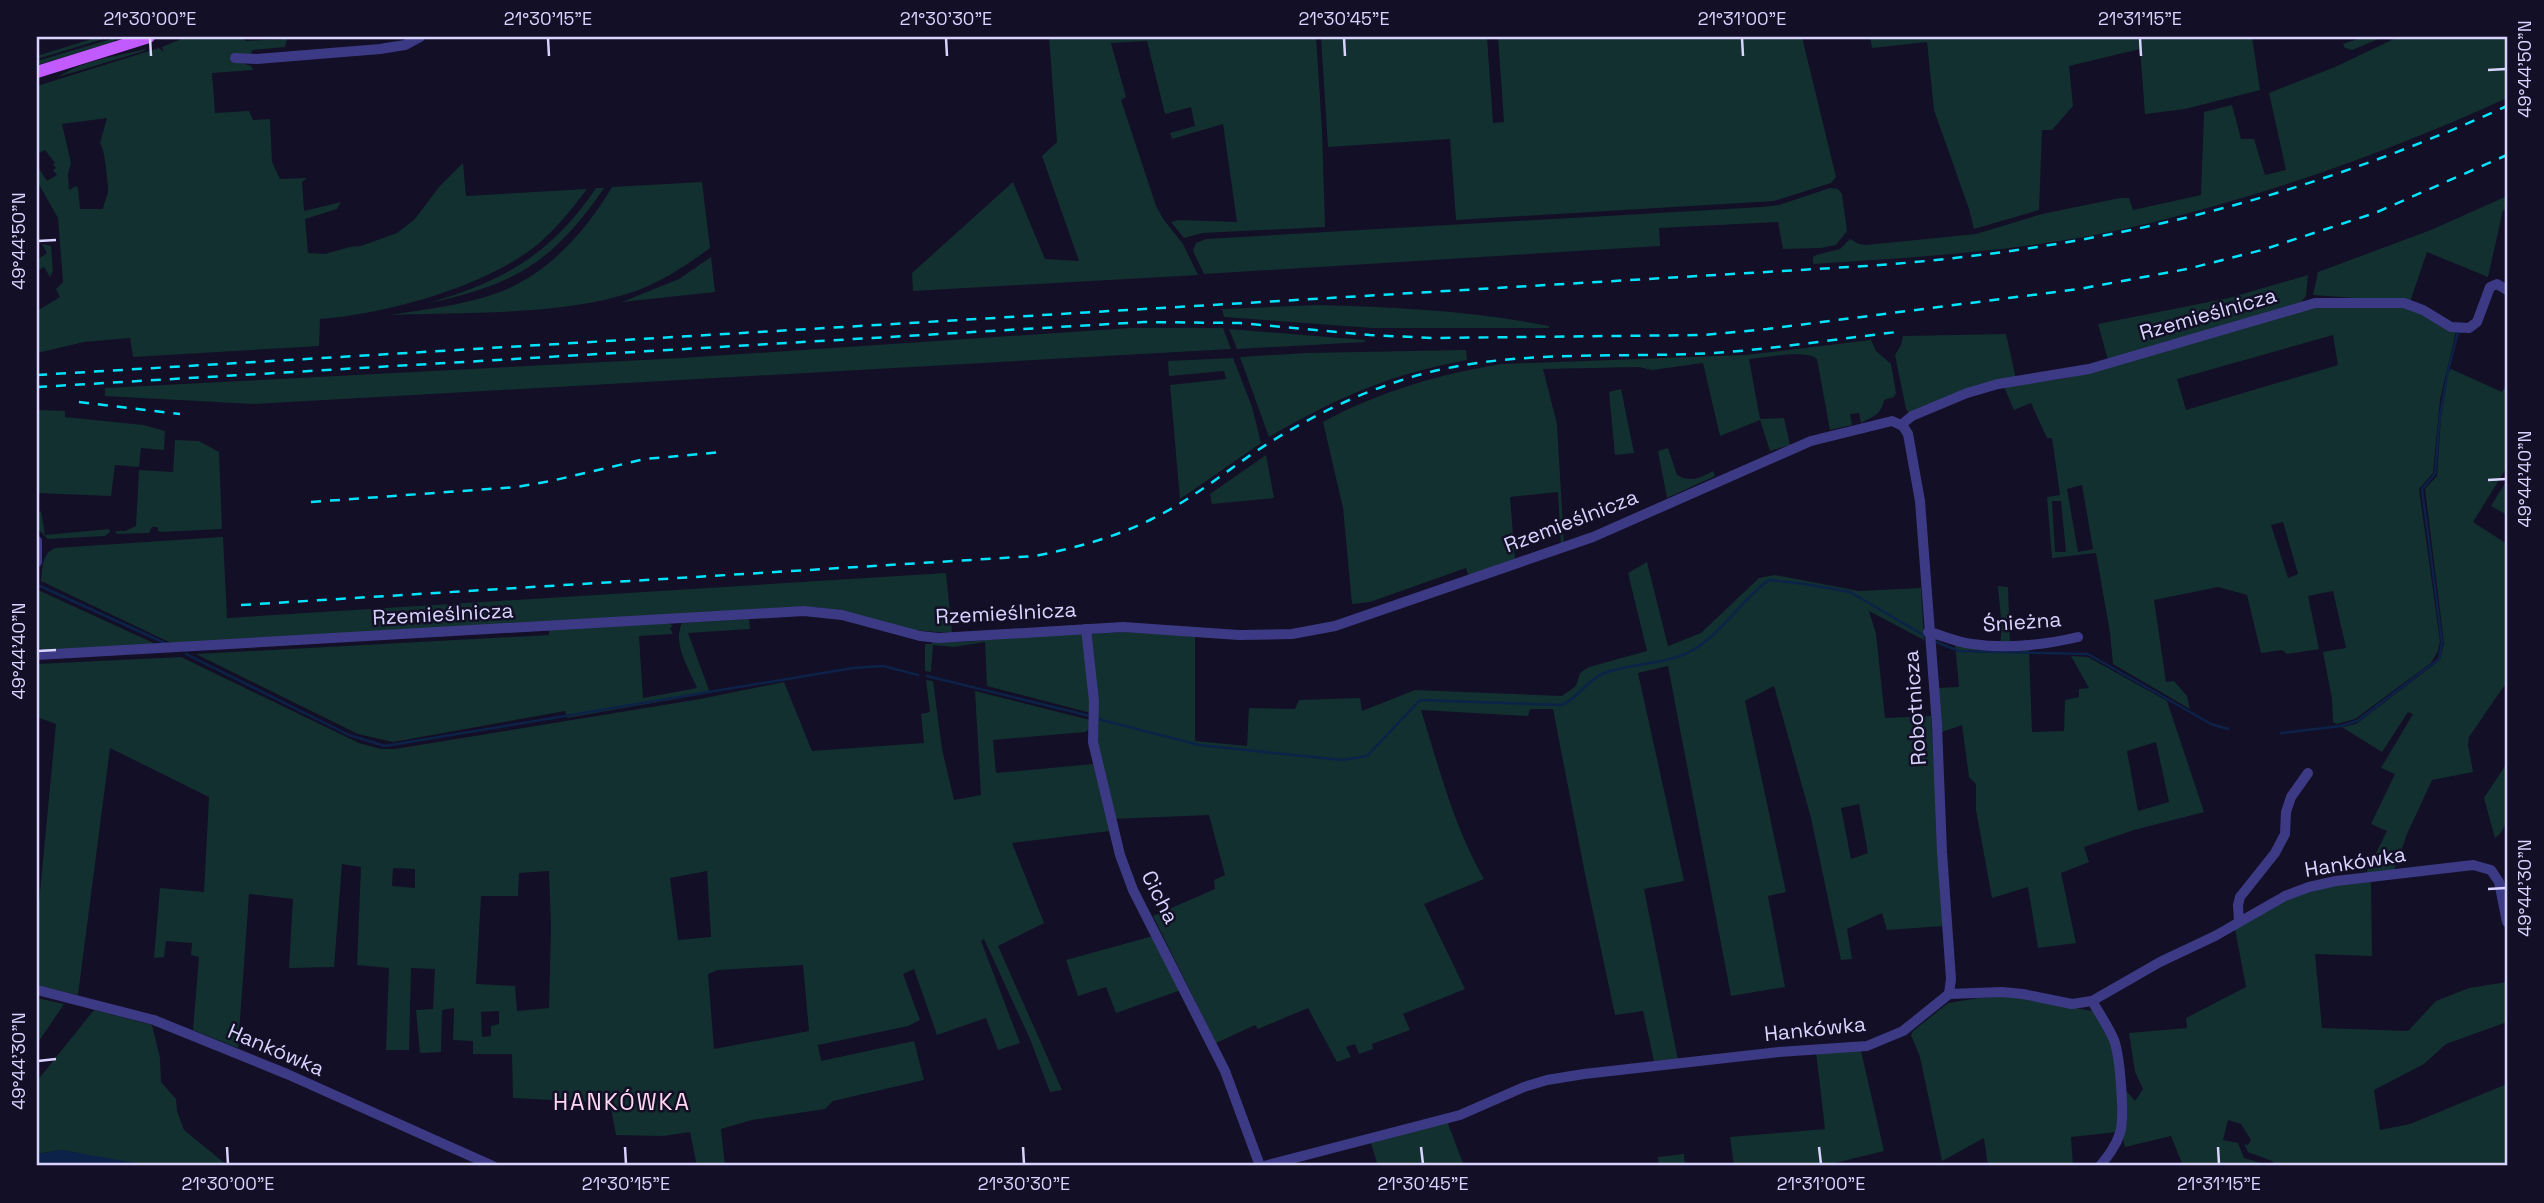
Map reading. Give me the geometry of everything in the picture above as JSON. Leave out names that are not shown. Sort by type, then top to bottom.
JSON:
[{"type":"main road","points":[[37,72],[149,37]]},
{"type":"street","points":[[235,58],[257,59],[380,49],[405,45],[419,37]]},
{"type":"street","name":"Rzemieślnicza","points":[[37,655],[804,611],[842,615],[920,636],[939,638],[1123,627],[1239,635],[1292,634],[1335,626],[1593,537],[1811,441],[1887,422],[1901,424],[1912,416],[1967,393],[1998,384],[2089,369],[2321,302],[2404,303],[2423,310],[2451,327],[2469,328],[2477,322],[2490,287],[2497,284],[2505,289]]},
{"type":"street","name":"Robotnicza","points":[[1901,424],[1908,434],[1920,501],[1937,726],[1950,994]]},
{"type":"street","points":[[37,541],[37,562]]},
{"type":"street","name":"Cicha","points":[[1086,629],[1094,701],[1093,742],[1120,855],[1133,890],[1225,1072],[1262,1166]]},
{"type":"street","name":"Śnieżna","points":[[1928,632],[1969,644],[1997,646],[2028,645],[2078,637]]},
{"type":"street","points":[[2239,922],[2240,897],[2285,834],[2286,812],[2291,797],[2308,773]]},
{"type":"street","name":"Hankówka","points":[[1262,1166],[1460,1115],[1547,1080],[1779,1052],[1867,1046],[1903,1031],[1950,994],[2002,992],[2072,1004],[2092,1001],[2285,896],[2336,881],[2473,865],[2491,870],[2500,881],[2507,922]]},
{"type":"street","name":"Hankówka","points":[[37,990],[154,1020],[287,1074],[493,1166]]},
{"type":"street","points":[[2092,1001],[2113,1039],[2119,1056],[2121,1101],[2121,1131],[2110,1154],[2099,1166]]},
{"type":"green space","points":[[98,37],[110,37],[37,59],[37,56]]},
{"type":"green space","points":[[118,37],[113,42],[37,65],[37,61]]},
{"type":"green space","points":[[186,37],[240,37],[246,41],[287,39],[285,47],[252,50],[251,55],[240,62],[251,66],[253,70],[212,73],[215,113],[249,111],[253,120],[270,119],[272,162],[280,179],[307,178],[302,182],[304,211],[341,202],[337,209],[305,219],[308,253],[325,254],[361,246],[397,233],[415,219],[439,187],[463,163],[466,196],[587,189],[551,232],[515,260],[463,286],[434,296],[374,311],[320,319],[319,346],[133,357],[130,338],[84,342],[37,353],[37,311],[60,297],[56,289],[63,282],[58,218],[37,181],[38,167],[47,181],[57,175],[53,170],[56,168],[53,164],[55,163],[45,150],[37,154],[37,86],[159,48],[164,52],[162,47]],"holes":[[[107,118],[100,143],[108,187],[103,209],[80,209],[78,188],[76,186],[69,190],[68,174],[71,163],[62,124]]]},
{"type":"green space","points":[[1049,37],[1316,37],[1325,227],[1202,233],[1184,238],[1171,222],[1237,222],[1223,124],[1172,139],[1170,133],[1195,126],[1191,107],[1165,114],[1147,41],[1111,43],[1126,97],[1121,100],[1156,206],[1183,244],[1198,275],[913,291],[912,273],[1013,182],[1045,259],[1079,261],[1042,156],[1057,142]]},
{"type":"green space","points":[[1321,37],[1487,37],[1493,123],[1504,122],[1498,37],[1802,37],[1836,177],[1831,183],[1774,201],[1456,220],[1450,139],[1328,147]]},
{"type":"green space","points":[[1870,37],[2252,37],[2260,90],[2185,109],[2145,114],[2140,49],[2069,66],[2073,106],[2052,130],[2042,130],[2039,210],[1974,229],[1934,110],[1927,42],[1872,48]]},
{"type":"green space","points":[[2363,37],[2383,37],[2352,50],[2345,48],[2343,44]]},
{"type":"green space","points":[[2398,37],[2507,37],[2507,98],[2330,170],[2146,224],[2023,246],[1813,264],[1813,257],[1840,249],[1850,239],[1866,245],[1976,234],[2042,214],[2120,198],[2129,198],[2133,210],[2201,195],[2204,112],[2232,105],[2241,139],[2254,139],[2265,175],[2286,170],[2269,93],[2335,67]]},
{"type":"green space","points":[[146,49],[144,51],[58,77],[112,56]]},
{"type":"green space","points":[[702,182],[710,248],[646,287],[608,299],[547,309],[390,315],[473,300],[518,284],[535,274],[565,249],[612,187]]},
{"type":"green space","points":[[596,188],[604,188],[567,235],[530,266],[485,288],[428,303],[479,285],[523,262],[562,231]]},
{"type":"green space","points":[[1830,188],[1838,189],[1842,194],[1847,231],[1836,245],[1821,248],[1783,249],[1778,222],[1659,228],[1660,246],[1204,274],[1193,251],[1196,243],[1206,239],[1762,207],[1779,205]]},
{"type":"green space","points":[[2507,196],[2507,209],[2503,210],[2488,277],[2427,252],[2410,302],[2313,295],[2318,272],[2431,230]]},
{"type":"green space","points":[[42,244],[51,246],[53,271],[50,277],[44,267],[37,271],[37,260],[47,253]]},
{"type":"green space","points":[[711,257],[715,292],[622,302],[679,279]]},
{"type":"green space","points":[[2308,275],[2306,296],[2301,302],[2108,360],[2098,324],[2229,298]]},
{"type":"green space","points":[[1318,305],[1463,313],[1549,328],[1372,328],[1224,317],[1222,309]]},
{"type":"green space","points":[[2402,306],[2418,310],[2456,331],[2440,400],[2433,473],[2419,489],[2440,641],[2438,651],[2431,663],[2355,719],[2337,724],[2333,722],[2332,699],[2323,652],[2346,648],[2333,591],[2308,596],[2319,649],[2287,654],[2282,650],[2261,653],[2247,595],[2218,587],[2154,600],[2166,682],[2174,681],[2187,696],[2190,709],[2113,664],[2096,553],[2052,558],[2047,497],[2060,495],[2052,438],[2047,438],[2031,403],[2014,410],[2004,387],[2067,378],[2311,307]],"holes":[[[2333,335],[2338,365],[2186,410],[2177,379]],[[2082,485],[2093,549],[2078,552],[2067,489]],[[2052,501],[2061,501],[2066,552],[2055,552]],[[2283,522],[2298,574],[2288,578],[2271,525]]]},
{"type":"green space","points":[[1130,328],[1223,328],[1231,349],[253,404],[105,396],[105,388],[682,358]]},
{"type":"green space","points":[[1229,329],[1365,340],[1365,342],[1237,349]]},
{"type":"green space","points":[[2006,334],[2016,379],[1909,413],[1895,355],[1903,336]]},
{"type":"green space","points":[[1871,340],[1876,351],[1891,364],[1896,393],[1894,397],[1884,400],[1881,409],[1873,417],[1861,423],[1859,413],[1850,414],[1852,425],[1830,430],[1817,359],[1794,354],[1749,359],[1760,419],[1784,418],[1790,445],[1770,451],[1760,420],[1720,436],[1703,363],[1652,370],[1639,367],[1543,369],[1557,424],[1564,545],[1561,545],[1558,492],[1510,497],[1515,560],[1469,578],[1466,568],[1370,602],[1352,604],[1343,508],[1323,422],[1344,411],[1410,386],[1501,364],[1746,355]]},
{"type":"green space","points":[[1466,350],[1467,360],[1413,372],[1364,389],[1317,410],[1269,437],[1240,357],[1306,353]]},
{"type":"green space","points":[[1233,358],[1252,407],[1261,443],[1180,499],[1170,385],[1226,379],[1224,371],[1169,376],[1168,361]]},
{"type":"green space","points":[[2451,369],[2502,392],[2507,383],[2507,467],[2473,522],[2507,544],[2507,685],[2469,737],[2473,772],[2432,780],[2394,870],[2366,873],[2387,831],[2371,824],[2395,774],[2381,768],[2413,714],[2408,712],[2382,752],[2342,727],[2356,724],[2440,660],[2444,643],[2425,489],[2437,476],[2441,418],[2448,372]]},
{"type":"green space","points":[[1621,389],[1634,453],[1615,455],[1609,392]]},
{"type":"green space","points":[[37,410],[65,411],[65,417],[143,425],[165,431],[164,450],[141,448],[139,467],[115,465],[111,496],[37,493]]},
{"type":"green space","points":[[175,440],[199,441],[219,452],[222,529],[161,532],[158,527],[152,527],[149,533],[117,534],[115,531],[125,531],[136,526],[139,470],[173,472]]},
{"type":"green space","points":[[1668,448],[1677,475],[1695,479],[1713,471],[1715,476],[1667,498],[1658,451]]},
{"type":"green space","points":[[1266,455],[1274,498],[1212,504],[1210,494]]},
{"type":"green space","points":[[2507,480],[2507,515],[2491,506]]},
{"type":"green space","points":[[41,511],[45,535],[109,529],[110,532],[105,536],[48,539],[39,530],[37,514]]},
{"type":"green space","points":[[223,537],[227,618],[946,573],[952,633],[911,630],[817,607],[171,643],[41,581],[45,558],[55,548]]},
{"type":"green space","points":[[1647,562],[1668,646],[1701,633],[1759,578],[1775,575],[1859,591],[1921,588],[1924,640],[1869,611],[1876,634],[1885,718],[1931,716],[1944,926],[1887,930],[1882,913],[1847,929],[1852,959],[1841,960],[1811,818],[1774,686],[1745,701],[1786,892],[1768,896],[1785,987],[1731,996],[1668,666],[1638,673],[1684,881],[1644,889],[1678,1060],[1654,1061],[1643,1011],[1615,1015],[1553,709],[1530,709],[1528,716],[1421,710],[1456,818],[1484,879],[1424,904],[1465,989],[1403,1014],[1410,1030],[1372,1044],[1373,1049],[1359,1054],[1355,1044],[1346,1047],[1351,1057],[1337,1062],[1308,1008],[1258,1029],[1255,1025],[1216,1043],[1153,916],[1215,889],[1214,880],[1225,875],[1209,815],[1112,819],[1097,742],[1091,634],[1123,632],[1195,636],[1195,741],[1247,746],[1249,708],[1295,709],[1299,700],[1360,698],[1362,711],[1415,690],[1562,696],[1576,686],[1580,673],[1589,667],[1647,651],[1628,573]],"holes":[[[1859,804],[1868,853],[1851,859],[1841,808]]]},
{"type":"green space","points":[[1998,586],[2008,587],[2010,644],[2000,644]]},
{"type":"green space","points":[[38,590],[158,645],[46,650],[38,648]]},
{"type":"green space","points":[[749,619],[750,629],[688,633],[710,693],[567,718],[565,711],[393,742],[358,734],[196,654],[549,635],[549,630],[669,623],[673,626],[670,628],[673,634],[639,636],[643,698],[697,688],[680,647],[679,631],[682,623]]},
{"type":"green space","points":[[1078,632],[1083,635],[1091,713],[987,686],[985,642],[954,647],[933,645],[931,672],[925,671],[925,646],[932,644],[932,641],[964,642]]},
{"type":"green space","points":[[1955,643],[2029,650],[2032,732],[2064,731],[2065,700],[2079,697],[2079,689],[2089,688],[2071,656],[2088,657],[2167,701],[2204,812],[2134,830],[2084,847],[2089,862],[2061,873],[2076,943],[2038,948],[2028,887],[1992,898],[1976,810],[1976,784],[1969,777],[1962,725],[1942,732],[1937,688],[1959,687]],"holes":[[[2156,742],[2169,802],[2138,811],[2127,751]]]},
{"type":"green space","points":[[181,657],[359,743],[381,749],[395,749],[700,699],[784,682],[812,751],[924,743],[921,714],[930,712],[926,680],[933,681],[942,749],[954,800],[981,795],[975,691],[1090,720],[1089,729],[1085,732],[993,740],[996,773],[1093,764],[1110,831],[1012,843],[1044,923],[998,946],[1062,1090],[1050,1092],[1030,1039],[984,939],[981,941],[1020,1043],[998,1050],[986,1018],[937,1035],[914,969],[903,974],[920,1020],[908,1026],[818,1045],[821,1061],[914,1041],[924,1080],[833,1101],[825,1109],[752,1120],[721,1129],[725,1166],[697,1166],[690,1132],[663,1136],[616,1135],[610,1103],[513,1098],[512,1054],[473,1054],[473,1041],[453,1040],[454,1008],[442,1010],[441,1052],[420,1053],[416,1010],[433,1009],[435,969],[411,968],[409,1050],[386,1050],[389,968],[357,965],[361,867],[342,864],[334,967],[289,968],[293,899],[249,894],[238,1048],[193,1030],[199,957],[191,955],[192,943],[166,941],[164,957],[154,958],[160,888],[204,892],[209,797],[110,748],[78,995],[37,986],[37,924],[56,724],[37,717],[37,664]],"holes":[[[393,868],[415,869],[415,888],[392,886]],[[549,871],[549,1008],[517,1011],[515,986],[476,984],[481,896],[518,896],[519,873]],[[707,871],[711,937],[678,940],[670,878]],[[803,965],[809,1031],[714,1049],[708,974],[718,970]],[[499,1011],[499,1024],[491,1026],[491,1036],[482,1037],[481,1012]]]},
{"type":"green space","points":[[2507,763],[2507,815],[2505,825],[2495,838],[2484,798]]},
{"type":"green space","points":[[2371,879],[2372,956],[2315,954],[2322,1028],[2408,1031],[2436,1001],[2469,988],[2507,982],[2507,1022],[2446,1044],[2424,1064],[2374,1090],[2380,1130],[2410,1124],[2507,1084],[2507,1166],[2277,1166],[2272,1161],[2248,1152],[2244,1144],[2248,1145],[2251,1140],[2241,1124],[2228,1120],[2223,1140],[2238,1143],[2244,1158],[2272,1166],[2183,1166],[2171,1136],[2125,1147],[2122,1135],[2123,1087],[2135,1101],[2143,1089],[2135,1072],[2129,1033],[2187,1028],[2186,1018],[2246,987],[2235,929],[2284,900],[2328,886]]},
{"type":"green space","points":[[1153,936],[1181,990],[1116,1013],[1106,987],[1078,996],[1066,960]]},
{"type":"green space","points":[[2008,996],[2093,1011],[2110,1038],[2117,1073],[2117,1132],[2071,1137],[2073,1166],[1988,1166],[1984,1138],[1942,1161],[1920,1057],[1911,1035],[1948,1003]]},
{"type":"green space","points":[[37,998],[64,1004],[37,1044]]},
{"type":"green space","points":[[94,1010],[152,1025],[160,1058],[161,1082],[176,1099],[184,1130],[228,1166],[148,1166],[61,1150],[37,1154],[37,1081]]},
{"type":"green space","points":[[1861,1051],[1884,1151],[1835,1163],[1835,1166],[1734,1166],[1730,1137],[1825,1129],[1816,1052]]},
{"type":"green space","points":[[1447,1121],[1464,1166],[1378,1166],[1371,1143]]},
{"type":"green space","points":[[1684,1154],[1685,1166],[1659,1166],[1658,1157]]},
{"type":"water","points":[[61,1150],[148,1166],[37,1166],[37,1154]]},
{"type":"waterway","points":[[2281,733],[2341,726],[2357,721],[2439,659],[2442,642],[2422,489],[2435,474],[2440,416],[2448,371],[2458,332],[2462,332]]},
{"type":"waterway","points":[[1098,719],[1199,745],[1342,760],[1367,756],[1420,700],[1562,705],[1604,673],[1684,655],[1704,643],[1769,580],[1850,592],[1925,636]]},
{"type":"waterway","points":[[40,586],[167,644]]},
{"type":"waterway","points":[[1936,642],[1959,651],[2088,654],[2211,724],[2228,729]]},
{"type":"waterway","points":[[186,654],[349,735],[385,746],[853,668],[883,666],[918,675]]},
{"type":"waterway","points":[[927,676],[1090,716]]},
{"type":"railway","points":[[37,375],[1866,266],[1951,258],[2033,248],[2194,216],[2351,169],[2507,106]]},
{"type":"railway","points":[[37,387],[1144,322],[1240,323],[1432,338],[1703,335],[1767,329],[2079,289],[2187,269],[2262,250],[2375,213],[2507,155]]},
{"type":"railway","points":[[241,605],[1035,556],[1094,542],[1150,520],[1190,497],[1269,443],[1323,412],[1361,395],[1437,370],[1476,363],[1555,356],[1713,353],[1897,332]]},
{"type":"railway","points":[[79,402],[180,414]]},
{"type":"railway","points":[[311,502],[517,487],[645,459],[722,452]]},
{"type":"district","name":"HANKÓWKA","points":[[622,1102]]}]
